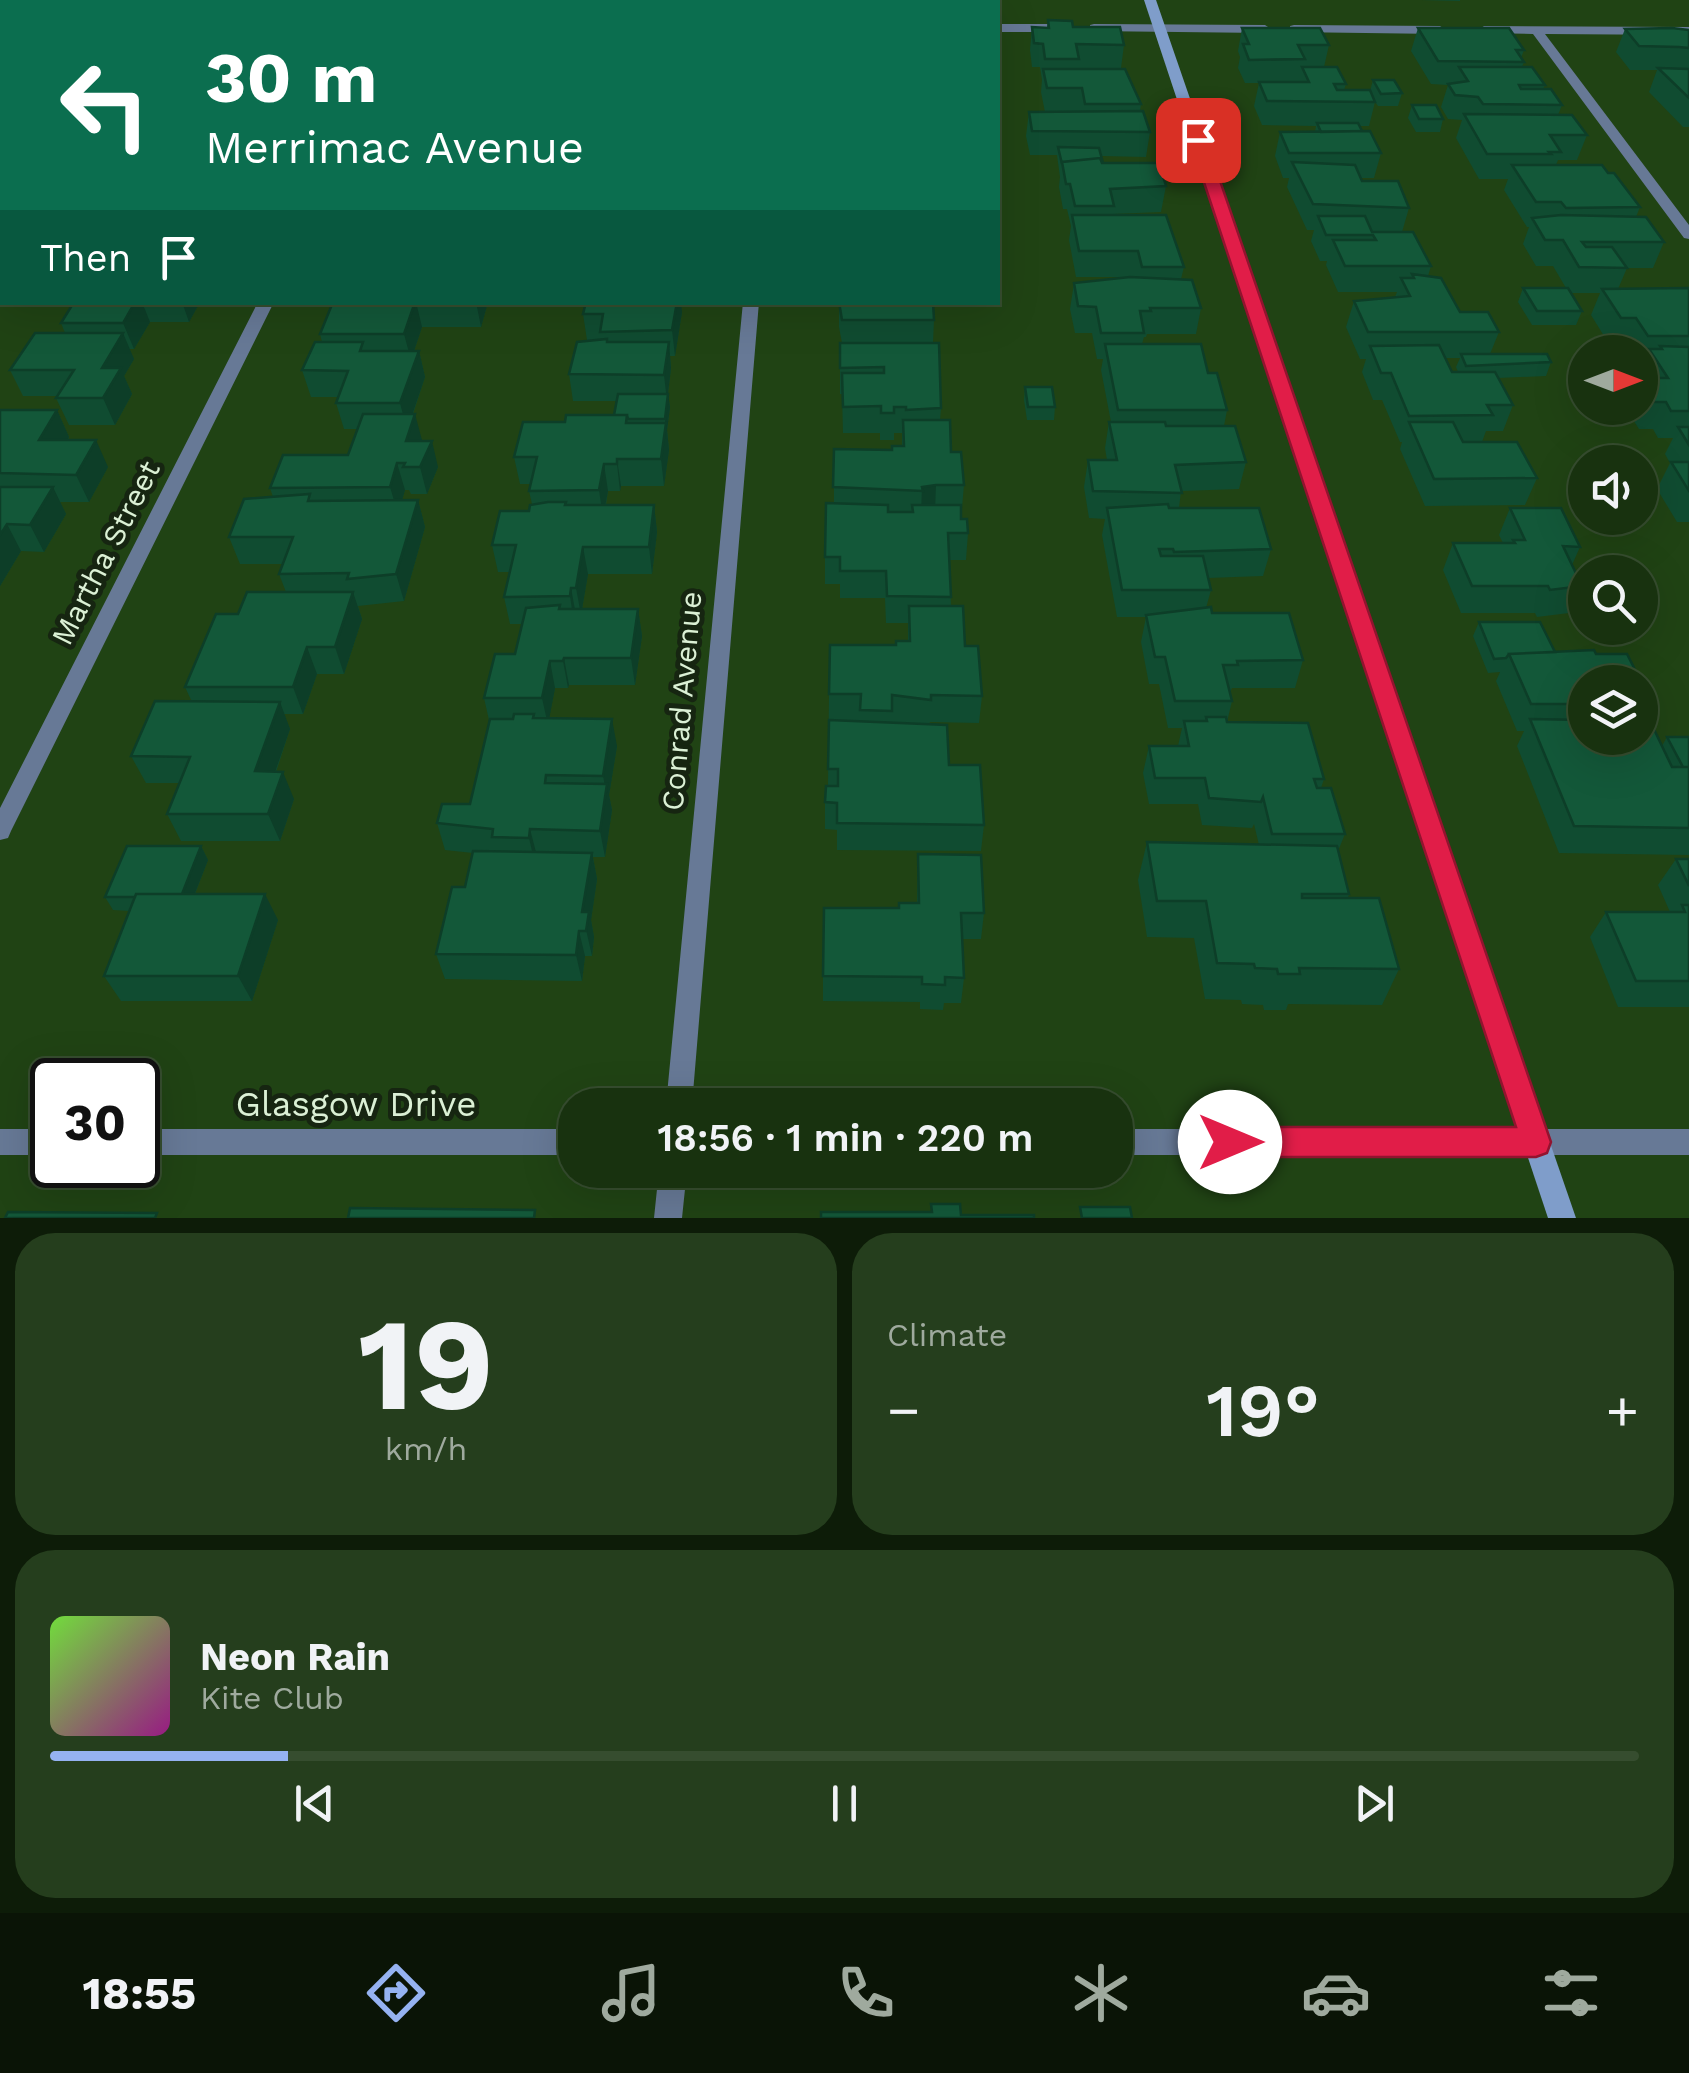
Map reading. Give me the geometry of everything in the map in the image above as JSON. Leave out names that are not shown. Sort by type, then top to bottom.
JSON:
[{"type":"street","points":[[1150,0],[1562,1218]]},
{"type":"street","points":[[1000,28],[1070,28]]},
{"type":"street","points":[[1088,28],[1457,30]]},
{"type":"street","points":[[1476,30],[1689,31]]},
{"type":"street","points":[[1536,30],[1689,234]]},
{"type":"street","name":"Martha Street","points":[[0,831],[264,305]]},
{"type":"street","name":"Conrad Avenue","points":[[680,1088],[750,305]]},
{"type":"street","points":[[0,1142],[30,1142]]},
{"type":"street","name":"Glasgow Drive","points":[[160,1142],[558,1142]]},
{"type":"street","points":[[1133,1142],[1689,1142]]},
{"type":"street","points":[[668,1218],[671,1188]]},
{"type":"building","points":[[1048,20],[1072,21],[1073,27],[1120,27],[1124,45],[1076,44],[1079,59],[1045,59],[1043,44],[1034,43],[1032,27],[1049,28]]},
{"type":"building","points":[[1242,28],[1320,28],[1329,45],[1298,45],[1305,59],[1249,60],[1243,44],[1249,44]]},
{"type":"building","points":[[1418,28],[1509,28],[1524,50],[1516,50],[1524,62],[1438,61]]},
{"type":"building","points":[[1625,29],[1689,30],[1689,48],[1639,46]]},
{"type":"building","points":[[1302,67],[1337,67],[1346,84],[1334,84],[1337,90],[1370,90],[1375,102],[1267,101],[1259,82],[1309,82]]},
{"type":"building","points":[[1459,67],[1532,67],[1545,85],[1519,85],[1521,89],[1551,89],[1562,105],[1483,104],[1478,97],[1455,95],[1448,84],[1468,81]]},
{"type":"building","points":[[1658,68],[1689,69],[1689,98]]},
{"type":"building","points":[[1043,69],[1125,69],[1141,104],[1085,104],[1082,88],[1047,88]]},
{"type":"building","points":[[1373,80],[1394,80],[1402,93],[1381,94]]},
{"type":"building","points":[[1412,105],[1436,105],[1443,119],[1419,119]]},
{"type":"building","points":[[1143,111],[1150,132],[1032,131],[1029,112]]},
{"type":"building","points":[[1464,114],[1572,115],[1587,135],[1550,135],[1561,152],[1551,154],[1487,154]]},
{"type":"building","points":[[1317,123],[1358,123],[1362,131],[1321,132]]},
{"type":"building","points":[[1370,131],[1381,153],[1289,153],[1280,132]]},
{"type":"building","points":[[1058,147],[1099,148],[1103,163],[1100,158],[1062,164]]},
{"type":"building","points":[[1100,158],[1102,163],[1159,163],[1166,186],[1110,189],[1114,206],[1075,206],[1062,162]]},
{"type":"building","points":[[1292,162],[1355,165],[1362,181],[1398,181],[1409,208],[1313,204]]},
{"type":"building","points":[[1512,165],[1602,165],[1608,173],[1614,173],[1640,207],[1566,208],[1561,202],[1536,202]]},
{"type":"building","points":[[1072,215],[1166,215],[1184,267],[1142,267],[1138,251],[1079,251]]},
{"type":"building","points":[[1318,216],[1365,216],[1372,232],[1413,232],[1431,266],[1345,266],[1333,240],[1376,240],[1373,235],[1326,235]]},
{"type":"building","points":[[1646,217],[1664,242],[1582,242],[1586,247],[1612,247],[1627,268],[1579,267],[1563,240],[1545,240],[1532,218]]},
{"type":"building","points":[[1412,274],[1441,278],[1460,312],[1488,312],[1499,332],[1368,332],[1354,301],[1410,296],[1401,278],[1414,278]]},
{"type":"building","points":[[1130,277],[1192,280],[1201,308],[1150,308],[1151,311],[1140,311],[1144,333],[1101,333],[1096,307],[1078,306],[1074,283]]},
{"type":"building","points":[[1523,288],[1568,288],[1582,311],[1537,311]]},
{"type":"building","points":[[1689,288],[1689,336],[1647,335],[1636,318],[1621,318],[1602,289]]},
{"type":"building","points":[[72,305],[133,305],[123,323],[61,323]]},
{"type":"building","points":[[332,305],[414,305],[404,334],[320,334]]},
{"type":"building","points":[[585,305],[676,305],[672,330],[600,332],[603,314],[583,314]]},
{"type":"building","points":[[840,305],[933,305],[934,320],[842,320]]},
{"type":"building","points":[[35,333],[123,333],[102,368],[121,368],[103,398],[56,398],[74,370],[10,370]]},
{"type":"building","points":[[315,342],[363,342],[360,351],[419,351],[400,403],[336,403],[348,371],[302,370]]},
{"type":"building","points":[[577,342],[669,342],[664,375],[569,374]]},
{"type":"building","points":[[840,343],[939,343],[941,408],[894,407],[894,413],[881,413],[881,406],[843,407],[842,373],[884,373],[884,367],[840,368]]},
{"type":"building","points":[[1105,344],[1201,344],[1208,373],[1217,373],[1227,410],[1118,410]]},
{"type":"building","points":[[1439,345],[1452,372],[1495,372],[1513,405],[1487,405],[1493,415],[1409,416],[1391,373],[1381,373],[1370,346]]},
{"type":"building","points":[[1660,346],[1689,347],[1689,411],[1671,411],[1666,402],[1658,402],[1658,378],[1668,378],[1658,363],[1658,349],[1662,349]]},
{"type":"building","points":[[1461,354],[1547,354],[1551,362],[1466,366]]},
{"type":"building","points":[[1025,387],[1052,387],[1055,407],[1028,407]]},
{"type":"building","points":[[618,394],[668,394],[665,419],[614,415]]},
{"type":"building","points":[[0,410],[57,410],[39,440],[96,440],[76,475],[0,473]]},
{"type":"building","points":[[363,414],[415,414],[406,441],[432,441],[420,467],[397,463],[390,487],[270,488],[283,455],[348,455]]},
{"type":"building","points":[[566,415],[627,415],[626,423],[666,423],[661,459],[617,459],[617,464],[604,464],[599,490],[529,491],[537,457],[514,457],[523,422],[565,422]]},
{"type":"building","points":[[903,420],[950,420],[951,452],[961,452],[964,485],[922,487],[923,491],[833,487],[834,449],[892,450],[892,446],[904,446]]},
{"type":"building","points":[[1109,422],[1235,426],[1246,462],[1175,465],[1182,493],[1093,491],[1088,460],[1117,460]]},
{"type":"building","points":[[1409,422],[1453,422],[1463,442],[1517,442],[1537,478],[1434,479]]},
{"type":"building","points":[[1678,427],[1689,427],[1689,445]]},
{"type":"building","points":[[1671,462],[1689,462],[1689,491]]},
{"type":"building","points":[[0,487],[53,487],[30,525],[7,524],[0,535]]},
{"type":"building","points":[[310,494],[308,501],[418,500],[396,574],[347,579],[349,573],[279,574],[293,537],[229,537],[244,499]]},
{"type":"building","points":[[826,503],[888,505],[888,512],[913,512],[912,505],[961,505],[961,519],[967,519],[968,533],[948,533],[951,597],[887,596],[886,571],[840,571],[840,557],[825,557]]},
{"type":"building","points":[[1168,504],[1169,508],[1259,508],[1271,549],[1159,549],[1161,556],[1203,556],[1211,590],[1122,590],[1107,508]]},
{"type":"building","points":[[530,505],[654,505],[649,547],[583,547],[576,588],[571,588],[570,596],[504,597],[516,545],[492,545],[500,511],[529,511]]},
{"type":"building","points":[[1510,508],[1561,508],[1568,522],[1568,535],[1574,535],[1580,547],[1563,546],[1568,557],[1568,588],[1472,586],[1453,543],[1515,543],[1513,540],[1525,540]]},
{"type":"building","points":[[247,592],[353,592],[335,647],[307,647],[293,687],[185,687],[216,614],[238,614]]},
{"type":"building","points":[[560,605],[559,609],[638,609],[631,658],[550,661],[542,698],[484,698],[495,654],[515,654],[526,608]]},
{"type":"building","points":[[909,606],[963,606],[965,646],[978,646],[982,696],[931,695],[931,700],[892,695],[892,711],[860,710],[861,694],[829,694],[830,645],[896,645],[896,641],[910,641]]},
{"type":"building","points":[[1211,607],[1212,613],[1289,613],[1303,660],[1237,661],[1238,665],[1223,665],[1232,701],[1175,701],[1165,657],[1155,657],[1146,615]]},
{"type":"building","points":[[1479,622],[1540,622],[1555,652],[1509,654],[1494,659]]},
{"type":"building","points":[[1594,650],[1596,654],[1627,654],[1633,665],[1568,665],[1568,704],[1531,704],[1509,654]]},
{"type":"building","points":[[155,701],[280,702],[255,771],[283,772],[268,814],[167,814],[190,757],[131,756]]},
{"type":"building","points":[[514,714],[534,714],[533,718],[612,719],[603,776],[546,775],[545,783],[607,784],[600,831],[530,829],[529,838],[492,837],[493,829],[437,823],[442,804],[470,804],[490,719],[513,719]]},
{"type":"building","points":[[1206,717],[1226,717],[1227,722],[1308,723],[1324,779],[1314,779],[1317,788],[1331,788],[1345,834],[1272,834],[1263,797],[1261,802],[1209,798],[1205,778],[1155,778],[1149,746],[1189,746],[1184,721],[1207,721]]},
{"type":"building","points":[[1530,719],[1568,720],[1568,755],[1658,755],[1658,738],[1672,767],[1689,767],[1689,828],[1574,826]]},
{"type":"building","points":[[829,720],[947,725],[949,765],[980,765],[984,825],[837,823],[837,803],[825,802],[826,786],[838,786],[838,769],[828,769]]},
{"type":"building","points":[[1667,737],[1689,737],[1689,767],[1683,767]]},
{"type":"building","points":[[1147,842],[1337,846],[1349,894],[1302,894],[1302,898],[1379,898],[1399,969],[1299,968],[1300,974],[1278,974],[1277,969],[1255,968],[1254,964],[1217,963],[1206,901],[1157,901]]},
{"type":"building","points":[[127,846],[201,846],[182,894],[105,897]]},
{"type":"building","points":[[473,851],[592,853],[582,912],[589,912],[586,931],[579,931],[576,955],[436,954],[452,887],[465,887]]},
{"type":"building","points":[[918,854],[981,855],[984,913],[961,913],[964,978],[945,977],[945,985],[922,984],[922,977],[823,976],[824,908],[899,908],[899,903],[919,903]]},
{"type":"building","points":[[1676,859],[1689,859],[1689,886]]},
{"type":"building","points":[[136,894],[265,894],[238,976],[104,976]]},
{"type":"building","points":[[1682,905],[1689,905],[1689,981],[1636,981],[1606,912],[1685,912]]},
{"type":"building","points":[[931,1204],[960,1204],[961,1215],[1034,1218],[821,1218],[821,1212],[932,1212]]},
{"type":"building","points":[[1080,1207],[1130,1207],[1132,1218],[1082,1218]]},
{"type":"building","points":[[350,1208],[535,1210],[534,1218],[348,1218]]},
{"type":"building","points":[[8,1212],[157,1213],[155,1218],[5,1218]]},
{"type":"route","points":[[1198,140],[1536,1142],[1230,1142]]}]
